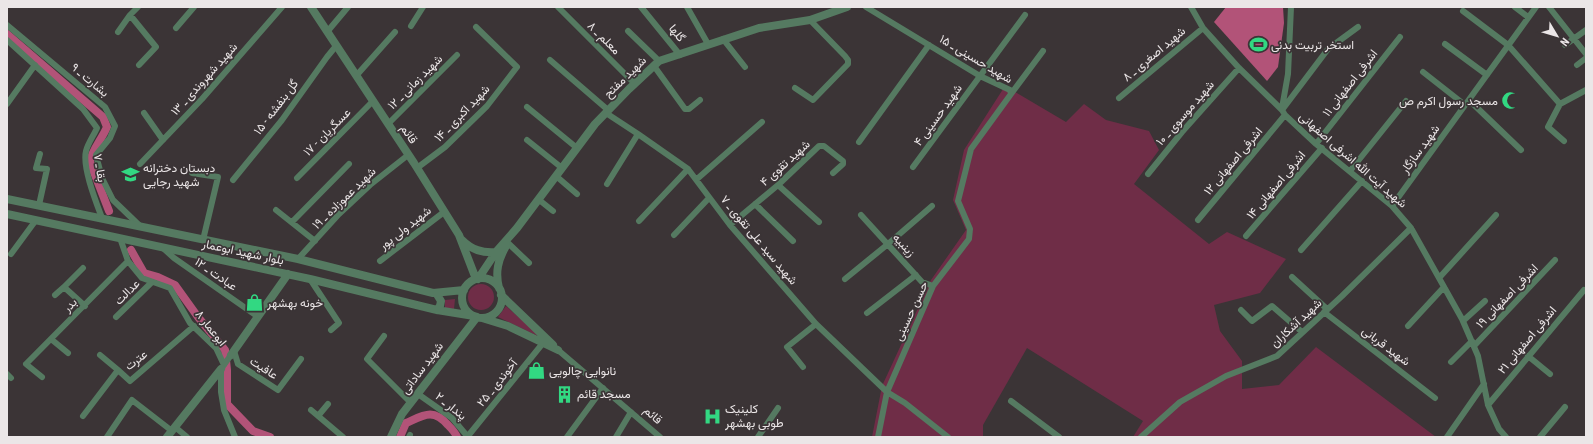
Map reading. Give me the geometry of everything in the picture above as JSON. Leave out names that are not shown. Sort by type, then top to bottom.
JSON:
[{"type":"street","points":[[118,32],[130,15],[138,7]]},
{"type":"street","points":[[176,28],[194,7]]},
{"type":"street","name":"شهید شهروندی ـ ۱۳","points":[[140,164],[202,99],[282,7]]},
{"type":"street","name":"قائم","points":[[311,7],[417,168],[459,235],[477,279]]},
{"type":"street","points":[[327,32],[348,7]]},
{"type":"street","points":[[411,26],[423,7]]},
{"type":"street","name":"معلم ـ ۸","points":[[558,7],[635,84]]},
{"type":"street","name":"گلها","points":[[641,7],[680,54]]},
{"type":"street","points":[[687,7],[708,44]]},
{"type":"street","name":"شهید مفتح","points":[[517,228],[577,148],[607,112],[657,63],[708,44],[759,28],[810,20],[847,7]]},
{"type":"street","name":"شهید حسینی ـ ۱۵","points":[[866,7],[980,76],[1010,90],[1011,94],[971,149],[958,201]]},
{"type":"street","name":"شهید آیت الله اشرفی اصفهانی","points":[[1191,7],[1203,28],[1239,68],[1319,146],[1392,206],[1411,228],[1463,321],[1478,356],[1488,405],[1498,429],[1506,437]]},
{"type":"street","points":[[1283,112],[1288,74],[1291,7]]},
{"type":"street","points":[[1515,7],[1528,17]]},
{"type":"street","name":"شهید سازگار","points":[[1392,206],[1536,7]]},
{"type":"street","points":[[1549,7],[1586,54]]},
{"type":"street","points":[[1462,11],[1508,45],[1560,104]]},
{"type":"street","points":[[130,15],[156,47],[139,65]]},
{"type":"street","name":"شهید حسینی ۴","points":[[913,167],[1025,15]]},
{"type":"street","points":[[795,88],[813,100],[848,64],[848,60],[845,56],[810,20]]},
{"type":"street","name":"بشارت ـ ۹","points":[[7,25],[104,107],[115,126],[110,138],[96,155],[102,178],[113,200],[140,226]]},
{"type":"street","name":"شهید اکبری ـ ۱۴","points":[[417,168],[445,147],[487,106],[517,67],[476,27]]},
{"type":"street","name":"اشرفی اصفهانی ۱۲","points":[[1198,220],[1283,112],[1328,49],[1358,27]]},
{"type":"street","name":"شهید اصغری ـ ۸","points":[[1119,98],[1203,28]]},
{"type":"street","points":[[1565,46],[1586,30]]},
{"type":"street","points":[[628,31],[657,63],[685,109],[689,109],[700,100]]},
{"type":"street","points":[[356,76],[395,32]]},
{"type":"street","name":"اشرفی اصفهانی ۱۱","points":[[1319,146],[1400,37]]},
{"type":"street","points":[[723,39],[746,67]]},
{"type":"street","name":"بقا ـ ۷","points":[[7,40],[83,109],[97,128],[86,150],[86,163],[89,180],[102,218]]},
{"type":"street","points":[[1445,44],[1486,76]]},
{"type":"street","points":[[859,142],[929,45]]},
{"type":"street","name":"گل بنفشه - ۱۵","points":[[233,180],[282,120],[336,46]]},
{"type":"street","points":[[1011,94],[1043,51]]},
{"type":"street","name":"شهید زمانی ـ ۱۲","points":[[388,124],[457,55]]},
{"type":"street","points":[[1577,64],[1586,58]]},
{"type":"street","name":"شهید سید علی تقوی ـ ۷","points":[[550,60],[607,112],[688,169],[730,225],[816,324],[887,392],[905,403],[948,437]]},
{"type":"street","points":[[7,104],[35,65]]},
{"type":"street","name":"شهید موسوی ـ ۱۰","points":[[1148,174],[1182,132],[1239,68]]},
{"type":"street","points":[[1423,72],[1465,106]]},
{"type":"street","points":[[1564,141],[1548,127],[1560,104],[1586,90]]},
{"type":"street","points":[[1469,100],[1521,150]]},
{"type":"street","name":"عسگریان - ۱۷","points":[[297,178],[373,101]]},
{"type":"street","points":[[1350,171],[1406,101]]},
{"type":"street","points":[[527,107],[577,148]]},
{"type":"street","points":[[144,113],[163,140]]},
{"type":"street","points":[[696,179],[762,122]]},
{"type":"street","points":[[607,184],[638,134]]},
{"type":"street","points":[[527,140],[562,168]]},
{"type":"street","name":"شهید تقوی ۴","points":[[730,225],[778,185],[819,146],[824,146],[843,161],[843,164],[834,173]]},
{"type":"street","name":"اشرفی اصفهانی ۱۴","points":[[1246,236],[1319,146]]},
{"type":"street","points":[[39,205],[47,169],[36,168],[40,154]]},
{"type":"street","name":"شهید عموزاده ـ ۱۹","points":[[298,260],[339,214],[370,185],[408,155]]},
{"type":"street","points":[[292,222],[349,164]]},
{"type":"street","points":[[638,221],[688,169]]},
{"type":"street","points":[[192,173],[218,177],[203,240]]},
{"type":"street","points":[[556,176],[577,194]]},
{"type":"street","points":[[1301,250],[1362,181]]},
{"type":"street","points":[[778,185],[819,222]]},
{"type":"street","points":[[674,234],[710,198]]},
{"type":"street","name":"بلوار شهید ابوعمار","points":[[7,199],[298,260],[436,293],[464,290]]},
{"type":"street","points":[[538,199],[553,211]]},
{"type":"street","name":"حسن حسینی","points":[[878,437],[887,392],[933,286],[969,239],[970,229],[958,201]]},
{"type":"street","points":[[755,204],[793,241]]},
{"type":"street","points":[[845,279],[932,206]]},
{"type":"street","points":[[276,210],[315,241]]},
{"type":"street","name":"شهید ولی پور","points":[[380,261],[444,212]]},
{"type":"street","name":"بلوار شهید ابوعمار","points":[[7,214],[288,274],[437,310],[477,317],[508,326],[558,350]]},
{"type":"street","name":"زینبیه","points":[[861,215],[922,282],[933,286]]},
{"type":"street","points":[[1439,278],[1496,215]]},
{"type":"street","points":[[11,254],[36,220]]},
{"type":"street","points":[[517,228],[498,263],[496,273],[500,291],[500,306],[496,312],[486,317],[477,317],[469,313],[463,302],[464,290],[467,285],[477,279],[496,252],[517,228]]},
{"type":"street","name":"شهید آشکاران","points":[[1141,437],[1180,402],[1226,376],[1277,356],[1411,228]]},
{"type":"street","points":[[459,235],[468,246],[475,250],[482,252],[496,252]]},
{"type":"street","name":"ابوعمار ۸","points":[[120,238],[128,261],[142,278],[170,288],[190,323],[216,348],[223,367]]},
{"type":"street","points":[[508,244],[529,263]]},
{"type":"street","name":"عبادت ـ ۱۲","points":[[163,247],[174,258],[257,316]]},
{"type":"street","name":"اشرفی اصفهانی ۱۹","points":[[1451,362],[1473,343],[1555,260]]},
{"type":"street","name":"بدر","points":[[42,378],[26,364],[128,261]]},
{"type":"street","points":[[55,295],[83,268]]},
{"type":"street","points":[[171,432],[223,367],[257,316],[288,274]]},
{"type":"street","points":[[867,313],[916,275]]},
{"type":"street","name":"شهید قربانی","points":[[1292,277],[1325,311],[1435,398]]},
{"type":"street","points":[[310,279],[339,323],[331,330]]},
{"type":"street","points":[[477,279],[490,280],[558,350]]},
{"type":"street","name":"عدالت","points":[[116,317],[152,282]]},
{"type":"street","points":[[64,287],[85,306]]},
{"type":"street","points":[[1408,326],[1444,287]]},
{"type":"street","name":"اشرفی اصفهانی ۲۱","points":[[1488,405],[1584,290]]},
{"type":"street","points":[[436,293],[440,297],[441,301],[437,310]]},
{"type":"street","points":[[1463,321],[1486,301]]},
{"type":"street","points":[[1241,310],[1252,321],[1272,306],[1302,332]]},
{"type":"street","name":"شهید ساداتی","points":[[391,437],[402,414],[477,317]]},
{"type":"street","points":[[803,367],[787,347],[816,324]]},
{"type":"street","name":"عترت","points":[[83,416],[118,370],[130,381],[194,326]]},
{"type":"street","points":[[384,336],[367,359],[411,403]]},
{"type":"street","points":[[51,339],[68,353]]},
{"type":"street","name":"آخوندی ـ ۲۵","points":[[468,437],[543,343]]},
{"type":"street","name":"قائم","points":[[558,350],[660,437]]},
{"type":"street","name":"عافیت","points":[[232,353],[238,364],[278,390],[301,359]]},
{"type":"street","points":[[100,355],[118,370]]},
{"type":"street","points":[[1528,356],[1550,374]]},
{"type":"street","points":[[223,367],[221,392],[224,410],[235,437]]},
{"type":"street","points":[[1447,437],[1484,384]]},
{"type":"street","points":[[566,437],[603,388]]},
{"type":"street","name":"پندار ـ ۲","points":[[418,394],[452,418],[468,437]]},
{"type":"street","points":[[107,437],[132,400],[171,432],[186,437]]},
{"type":"street","points":[[1011,401],[1059,437]]},
{"type":"street","points":[[318,416],[328,404]]},
{"type":"street","points":[[1540,437],[1565,407]]},
{"type":"street","points":[[758,437],[778,408]]},
{"type":"street","points":[[311,410],[343,437]]},
{"type":"street","points":[[616,437],[631,412]]},
{"type":"shaded area","name":"استخر تربیت بدنی","points":[[1226,7],[1283,7],[1284,23],[1278,67],[1267,81],[1214,22]]},
{"type":"shaded area","points":[[1005,86],[1066,122],[1084,104],[1106,120],[1149,131],[1159,150],[1134,184],[1209,244],[1227,232],[1286,259],[1260,293],[1214,305],[1220,331],[1242,361],[1242,389],[1279,385],[1316,347],[1436,437],[1133,437],[1143,421],[1027,348],[983,425],[983,437],[872,437],[882,386],[931,280],[966,230],[953,200],[964,150]]},
{"type":"shaded area","points":[[481,284],[490,288],[494,297],[490,306],[481,310],[472,306],[468,297],[472,288]]},
{"type":"shaded area","points":[[455,299],[454,309],[445,308],[445,300]]},
{"type":"shaded area","points":[[506,306],[542,338],[498,317]]},
{"type":"waterway","points":[[7,34],[103,117],[107,127],[92,154],[90,162],[109,211]]},
{"type":"waterway","points":[[131,250],[144,273],[158,277],[175,285],[198,317],[225,350],[227,370],[227,404],[253,431],[270,437]]},
{"type":"waterway","points":[[400,437],[406,423],[428,415],[438,416],[457,437]]},
{"type":"place","name":"استخر تربیت بدنی","points":[[1258,45]]},
{"type":"place","name":"مسجد رسول اکرم ص","points":[[1511,101]]},
{"type":"place","name":"دبستان دخترانه شهید رجایی","points":[[130,175]]},
{"type":"place","name":"خونه بهشهر","points":[[254,303]]},
{"type":"place","name":"نانوایی چالویی","points":[[536,371]]},
{"type":"place","name":"مسجد قائم","points":[[564,394]]},
{"type":"place","name":"کلینیک طوبی بهشهر","points":[[712,416]]}]
